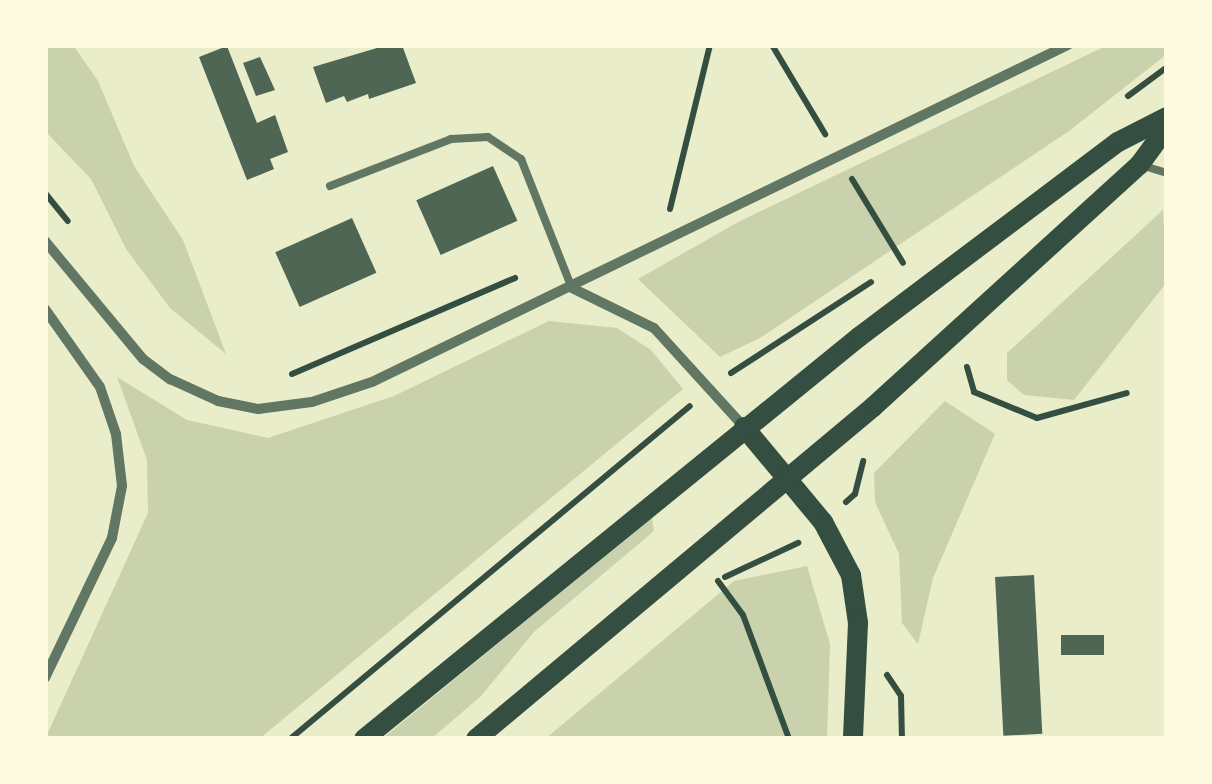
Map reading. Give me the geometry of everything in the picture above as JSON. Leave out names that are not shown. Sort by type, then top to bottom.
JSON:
[{"type":"main road","points":[[364,739],[744,427],[1118,142],[1167,117]]},
{"type":"main road","points":[[476,739],[788,479],[1140,164],[1167,126]]},
{"type":"main road","points":[[744,427],[823,522],[851,575],[858,622],[855,738]]},
{"type":"street","points":[[45,241],[143,359],[218,401],[258,409],[312,402],[372,382],[1068,45]]},
{"type":"street","points":[[571,288],[602,297],[654,328],[744,427]]},
{"type":"street","points":[[45,309],[100,386],[116,434],[122,486],[112,538],[45,678]]},
{"type":"lane","points":[[330,186],[451,139],[488,137],[521,159],[571,288]]},
{"type":"lane","points":[[1140,164],[1167,174]]},
{"type":"path","points":[[662,244],[710,45]]},
{"type":"path","points":[[45,194],[70,224]]},
{"type":"path","points":[[285,377],[561,256]]},
{"type":"path","points":[[967,367],[974,392],[1037,418],[1127,393]]},
{"type":"path","points":[[703,588],[784,555],[855,494],[858,466],[870,455]]},
{"type":"path","points":[[290,739],[625,462]]},
{"type":"path","points":[[718,581],[743,614],[789,739]]},
{"type":"green space","points":[[45,45],[73,45],[98,81],[134,166],[183,240],[226,354],[170,308],[126,249],[91,179],[45,131]]},
{"type":"green space","points":[[1108,45],[1167,45],[1167,54],[1069,131],[760,338],[720,357],[638,279],[740,221]]},
{"type":"green space","points":[[1163,210],[1167,282],[1074,400],[1024,395],[1007,380],[1007,353]]},
{"type":"green space","points":[[549,321],[617,328],[651,350],[683,389],[259,739],[45,739],[148,513],[147,460],[117,377],[187,420],[268,438],[394,396]]},
{"type":"green space","points":[[945,401],[995,434],[933,578],[918,644],[902,623],[899,554],[875,502],[874,473]]},
{"type":"green space","points":[[652,517],[654,531],[534,632],[481,696],[431,739],[382,739]]},
{"type":"green space","points":[[807,566],[830,644],[827,739],[545,739],[734,581]]},
{"type":"building","points":[[387,45],[402,45],[416,83],[369,99],[368,94],[347,102],[344,96],[326,103],[313,67]]},
{"type":"building","points":[[227,46],[257,123],[275,115],[288,152],[270,159],[274,169],[247,180],[199,57]]},
{"type":"building","points":[[260,57],[275,90],[256,96],[243,63]]},
{"type":"building","points":[[493,166],[517,221],[441,255],[416,200]]},
{"type":"building","points":[[352,218],[376,273],[300,307],[275,252]]},
{"type":"building","points":[[1034,575],[1042,734],[1003,736],[995,577]]},
{"type":"building","points":[[1061,635],[1104,635],[1104,655],[1061,655]]}]
